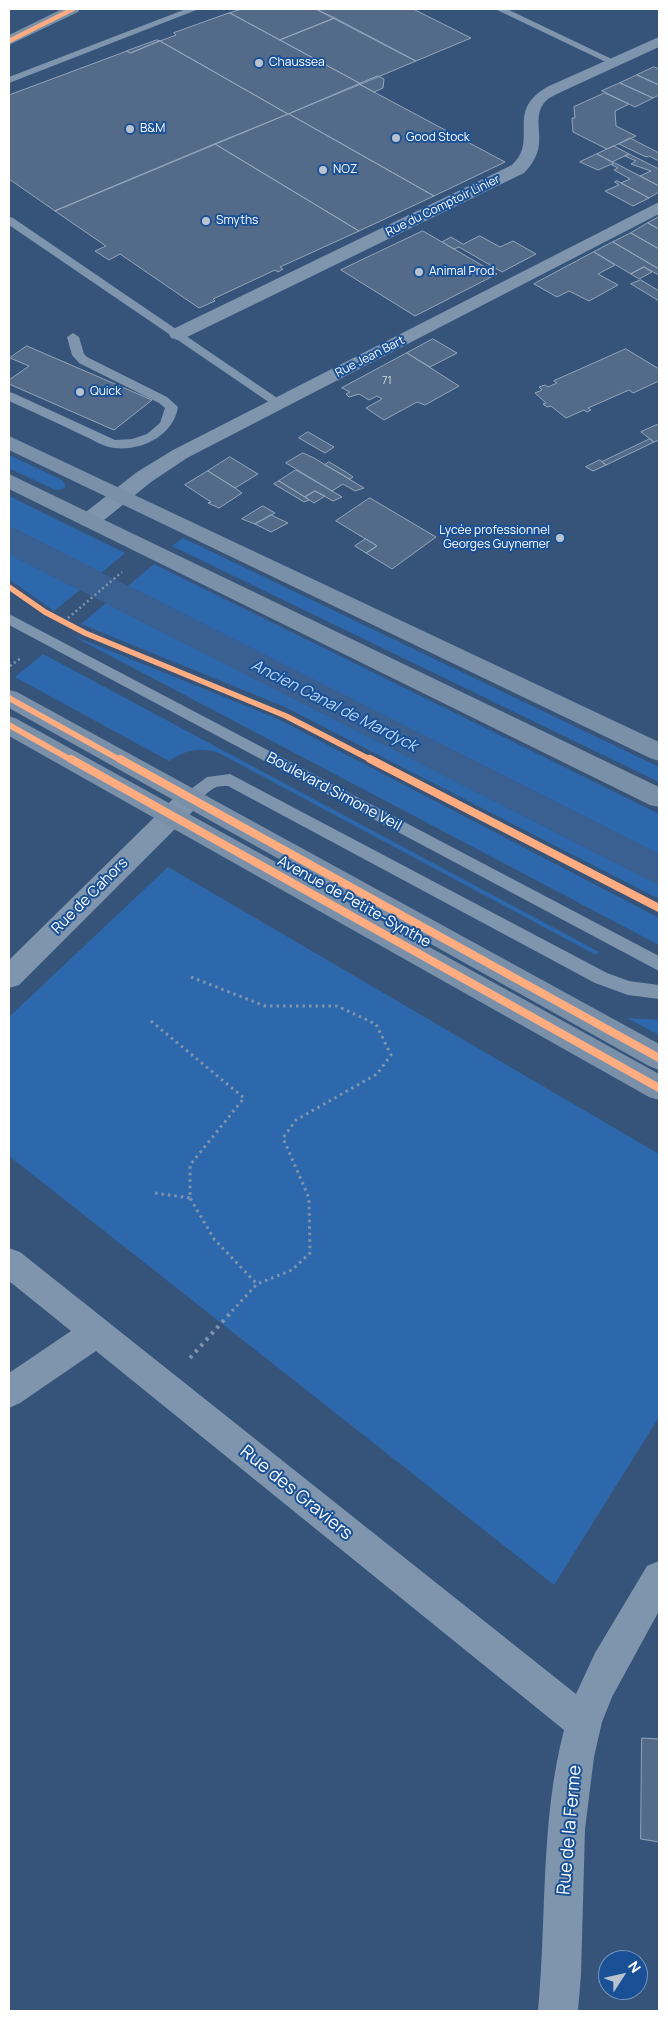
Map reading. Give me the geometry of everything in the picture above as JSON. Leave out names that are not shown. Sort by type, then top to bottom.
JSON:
[{"type":"street","points":[[9,27],[48,9]]},
{"type":"street","points":[[9,41],[73,9]]},
{"type":"street","name":"Rue du Comptoir Linier","points":[[178,334],[518,169],[524,165],[530,156],[533,115],[536,102],[555,89],[659,41]]},
{"type":"street","name":"Rue Jean Bart","points":[[90,520],[120,495],[168,461],[653,210]]},
{"type":"street","points":[[9,442],[659,752]]},
{"type":"street","points":[[9,481],[659,798]]},
{"type":"street","name":"Avenue de Petite-Synthe","points":[[9,698],[180,807],[659,1088]]},
{"type":"street","name":"Avenue de Petite-Synthe","points":[[9,725],[180,807],[659,1058]]},
{"type":"street","name":"Rue de Cahors","points":[[9,977],[180,807]]},
{"type":"street","name":"Rue des Graviers","points":[[9,1262],[584,1723]]},
{"type":"street","points":[[9,1392],[96,1332]]},
{"type":"street","name":"Rue de la Ferme","points":[[558,2011],[568,1818],[576,1755],[584,1723],[602,1676],[659,1578]]},
{"type":"lane","points":[[9,80],[194,9]]},
{"type":"lane","points":[[500,9],[613,62]]},
{"type":"lane","points":[[9,220],[280,404]]},
{"type":"lane","points":[[9,396],[114,444],[128,444],[160,431],[167,424],[172,407],[163,400],[82,360],[78,355],[73,337]]},
{"type":"lane","name":"Boulevard Simone Veil","points":[[9,619],[659,964]]},
{"type":"lane","points":[[180,807],[213,782],[230,780],[602,978],[628,988],[659,992]]},
{"type":"path","points":[[70,616],[125,570]]},
{"type":"path","points":[[164,1388],[257,1284],[292,1270],[310,1253],[309,1198],[283,1138],[296,1120],[377,1074],[391,1055],[376,1024],[337,1006],[265,1006],[191,977]]},
{"type":"path","points":[[151,1021],[244,1098],[190,1165],[190,1198],[214,1239],[257,1284]]},
{"type":"path","points":[[155,1193],[190,1198]]},
{"type":"shaded area","points":[[9,455],[62,480],[65,488],[53,489],[9,468]]},
{"type":"shaded area","points":[[9,496],[125,553],[101,573],[9,526]]},
{"type":"shaded area","points":[[183,538],[659,767],[659,782],[172,546]]},
{"type":"shaded area","points":[[9,554],[80,590],[54,611],[9,579]]},
{"type":"shaded area","points":[[154,564],[659,814],[659,854],[128,586]]},
{"type":"shaded area","points":[[106,603],[659,885],[659,899],[285,707],[81,624]]},
{"type":"shaded area","points":[[69,634],[278,719],[659,918],[659,945]]},
{"type":"shaded area","points":[[43,654],[599,952],[596,955],[219,753],[194,750],[169,761],[15,677]]},
{"type":"shaded area","points":[[168,867],[659,1154],[659,1417],[554,1585],[9,1156],[9,1017]]},
{"type":"shaded area","points":[[627,1018],[659,1020],[659,1035]]},
{"type":"water","name":"Ancien Canal de Mardyck","points":[[9,526],[659,854],[659,885],[9,554]]},
{"type":"building","points":[[242,9],[316,9],[335,18],[280,40],[230,13]]},
{"type":"building","points":[[316,9],[413,9],[471,38],[416,61]]},
{"type":"building","name":"Chaussea","points":[[230,13],[361,84],[288,114],[160,41],[176,35],[174,33]]},
{"type":"building","points":[[335,18],[416,61],[361,84],[280,40]]},
{"type":"building","points":[[157,40],[160,41],[130,53],[127,51]]},
{"type":"building","name":"B&M","points":[[160,41],[288,114],[55,211],[9,179],[9,95],[127,51],[130,53]]},
{"type":"building","points":[[654,67],[659,69],[659,85],[637,75]]},
{"type":"building","points":[[637,75],[659,85],[659,95],[653,98],[620,83]]},
{"type":"building","points":[[378,76],[384,79],[383,88],[374,92],[359,84]]},
{"type":"building","points":[[620,83],[653,98],[635,107],[602,91]]},
{"type":"building","name":"Good Stock","points":[[359,84],[505,162],[434,196],[289,114]]},
{"type":"building","points":[[605,93],[629,104],[615,111],[616,126],[636,136],[607,149],[573,132],[572,118],[575,118],[574,107]]},
{"type":"building","name":"NOZ","points":[[289,114],[434,196],[359,231],[215,144]]},
{"type":"building","points":[[630,138],[659,153],[659,161],[619,144]]},
{"type":"building","name":"Smyths","points":[[215,144],[359,231],[280,267],[283,269],[278,272],[275,270],[213,299],[215,301],[199,308],[120,254],[109,260],[95,251],[106,246],[55,211]]},
{"type":"building","points":[[614,146],[629,154],[612,162],[597,154]]},
{"type":"building","points":[[597,154],[614,163],[598,170],[580,162]]},
{"type":"building","points":[[629,154],[659,169],[659,186],[640,176],[651,171],[631,164],[636,161],[625,156]]},
{"type":"building","points":[[615,163],[659,186],[659,192],[649,198],[621,183],[630,179],[614,170],[618,168],[612,165]]},
{"type":"building","points":[[618,181],[649,198],[633,206],[605,191],[619,185],[615,182]]},
{"type":"building","points":[[659,217],[659,229],[648,223]]},
{"type":"building","points":[[648,223],[659,229],[659,249],[631,233]]},
{"type":"building","name":"Animal Prod","points":[[423,231],[497,274],[415,316],[341,270]]},
{"type":"building","points":[[631,233],[659,249],[659,269],[613,242]]},
{"type":"building","points":[[480,236],[500,247],[513,241],[536,254],[502,272],[459,247],[454,249],[442,242],[451,237],[463,244]]},
{"type":"building","points":[[613,242],[659,269],[659,275],[644,267],[631,274],[594,252]]},
{"type":"building","points":[[594,252],[615,265],[598,274],[618,285],[589,301],[569,291],[557,297],[534,284]]},
{"type":"building","points":[[644,267],[652,272],[639,279],[631,274]]},
{"type":"building","points":[[641,280],[659,291],[659,301],[631,284]]},
{"type":"building","points":[[433,339],[457,353],[430,367],[407,353]]},
{"type":"building","name":"Quick","points":[[27,346],[152,400],[114,430],[9,384],[9,380],[29,366],[10,358]]},
{"type":"building","points":[[626,349],[659,369],[659,381],[633,393],[629,390],[588,408],[591,410],[587,412],[584,410],[566,418],[551,406],[547,407],[543,404],[546,403],[535,393],[542,390],[539,387],[545,385],[548,387],[557,383],[554,381]]},
{"type":"building","points":[[407,353],[459,386],[425,405],[417,402],[384,420],[366,408],[382,399],[377,396],[369,400],[359,394],[349,397],[346,394],[350,392],[342,388]]},
{"type":"building","points":[[659,424],[659,440],[654,442],[641,432]]},
{"type":"building","points":[[308,432],[334,447],[325,453],[299,438]]},
{"type":"building","points":[[650,439],[654,442],[606,465],[602,462]]},
{"type":"building","points":[[303,453],[364,488],[355,491],[343,484],[332,491],[286,463]]},
{"type":"building","points":[[230,457],[258,474],[235,488],[208,471]]},
{"type":"building","points":[[600,460],[606,465],[593,471],[586,467]]},
{"type":"building","points":[[329,462],[353,477],[350,479],[325,465]]},
{"type":"building","points":[[296,470],[342,497],[333,501],[315,491],[305,497],[279,481]]},
{"type":"building","points":[[208,471],[242,493],[219,508],[208,503],[211,502],[185,485]]},
{"type":"building","points":[[279,481],[309,500],[304,502],[274,484]]},
{"type":"building","points":[[315,491],[325,496],[314,503],[305,497]]},
{"type":"building","points":[[370,498],[436,537],[392,569],[366,553],[377,546],[336,521]]},
{"type":"building","points":[[263,506],[275,513],[255,524],[242,519]]},
{"type":"building","points":[[271,515],[288,523],[271,532],[255,524]]},
{"type":"building","points":[[366,539],[377,546],[366,553],[355,546]]},
{"type":"building","points":[[642,1738],[659,1739],[659,1842],[641,1839]]},
{"type":"cycle path","points":[[9,41],[73,9]]},
{"type":"cycle path","points":[[9,587],[45,612],[85,633],[286,716],[659,908]]},
{"type":"cycle path","points":[[9,698],[659,1058]]},
{"type":"cycle path","points":[[9,725],[659,1088]]},
{"type":"place","name":"Chaussea","points":[[259,63]]},
{"type":"place","name":"B&M","points":[[130,129]]},
{"type":"place","name":"Good Stock","points":[[396,138]]},
{"type":"place","name":"NOZ","points":[[323,170]]},
{"type":"place","name":"Smyths","points":[[206,221]]},
{"type":"place","name":"Animal Prod","points":[[419,272]]},
{"type":"place","name":"Quick","points":[[80,392]]},
{"type":"place","name":"Lycée professionnel Georges Guynemer","points":[[560,538]]}]
